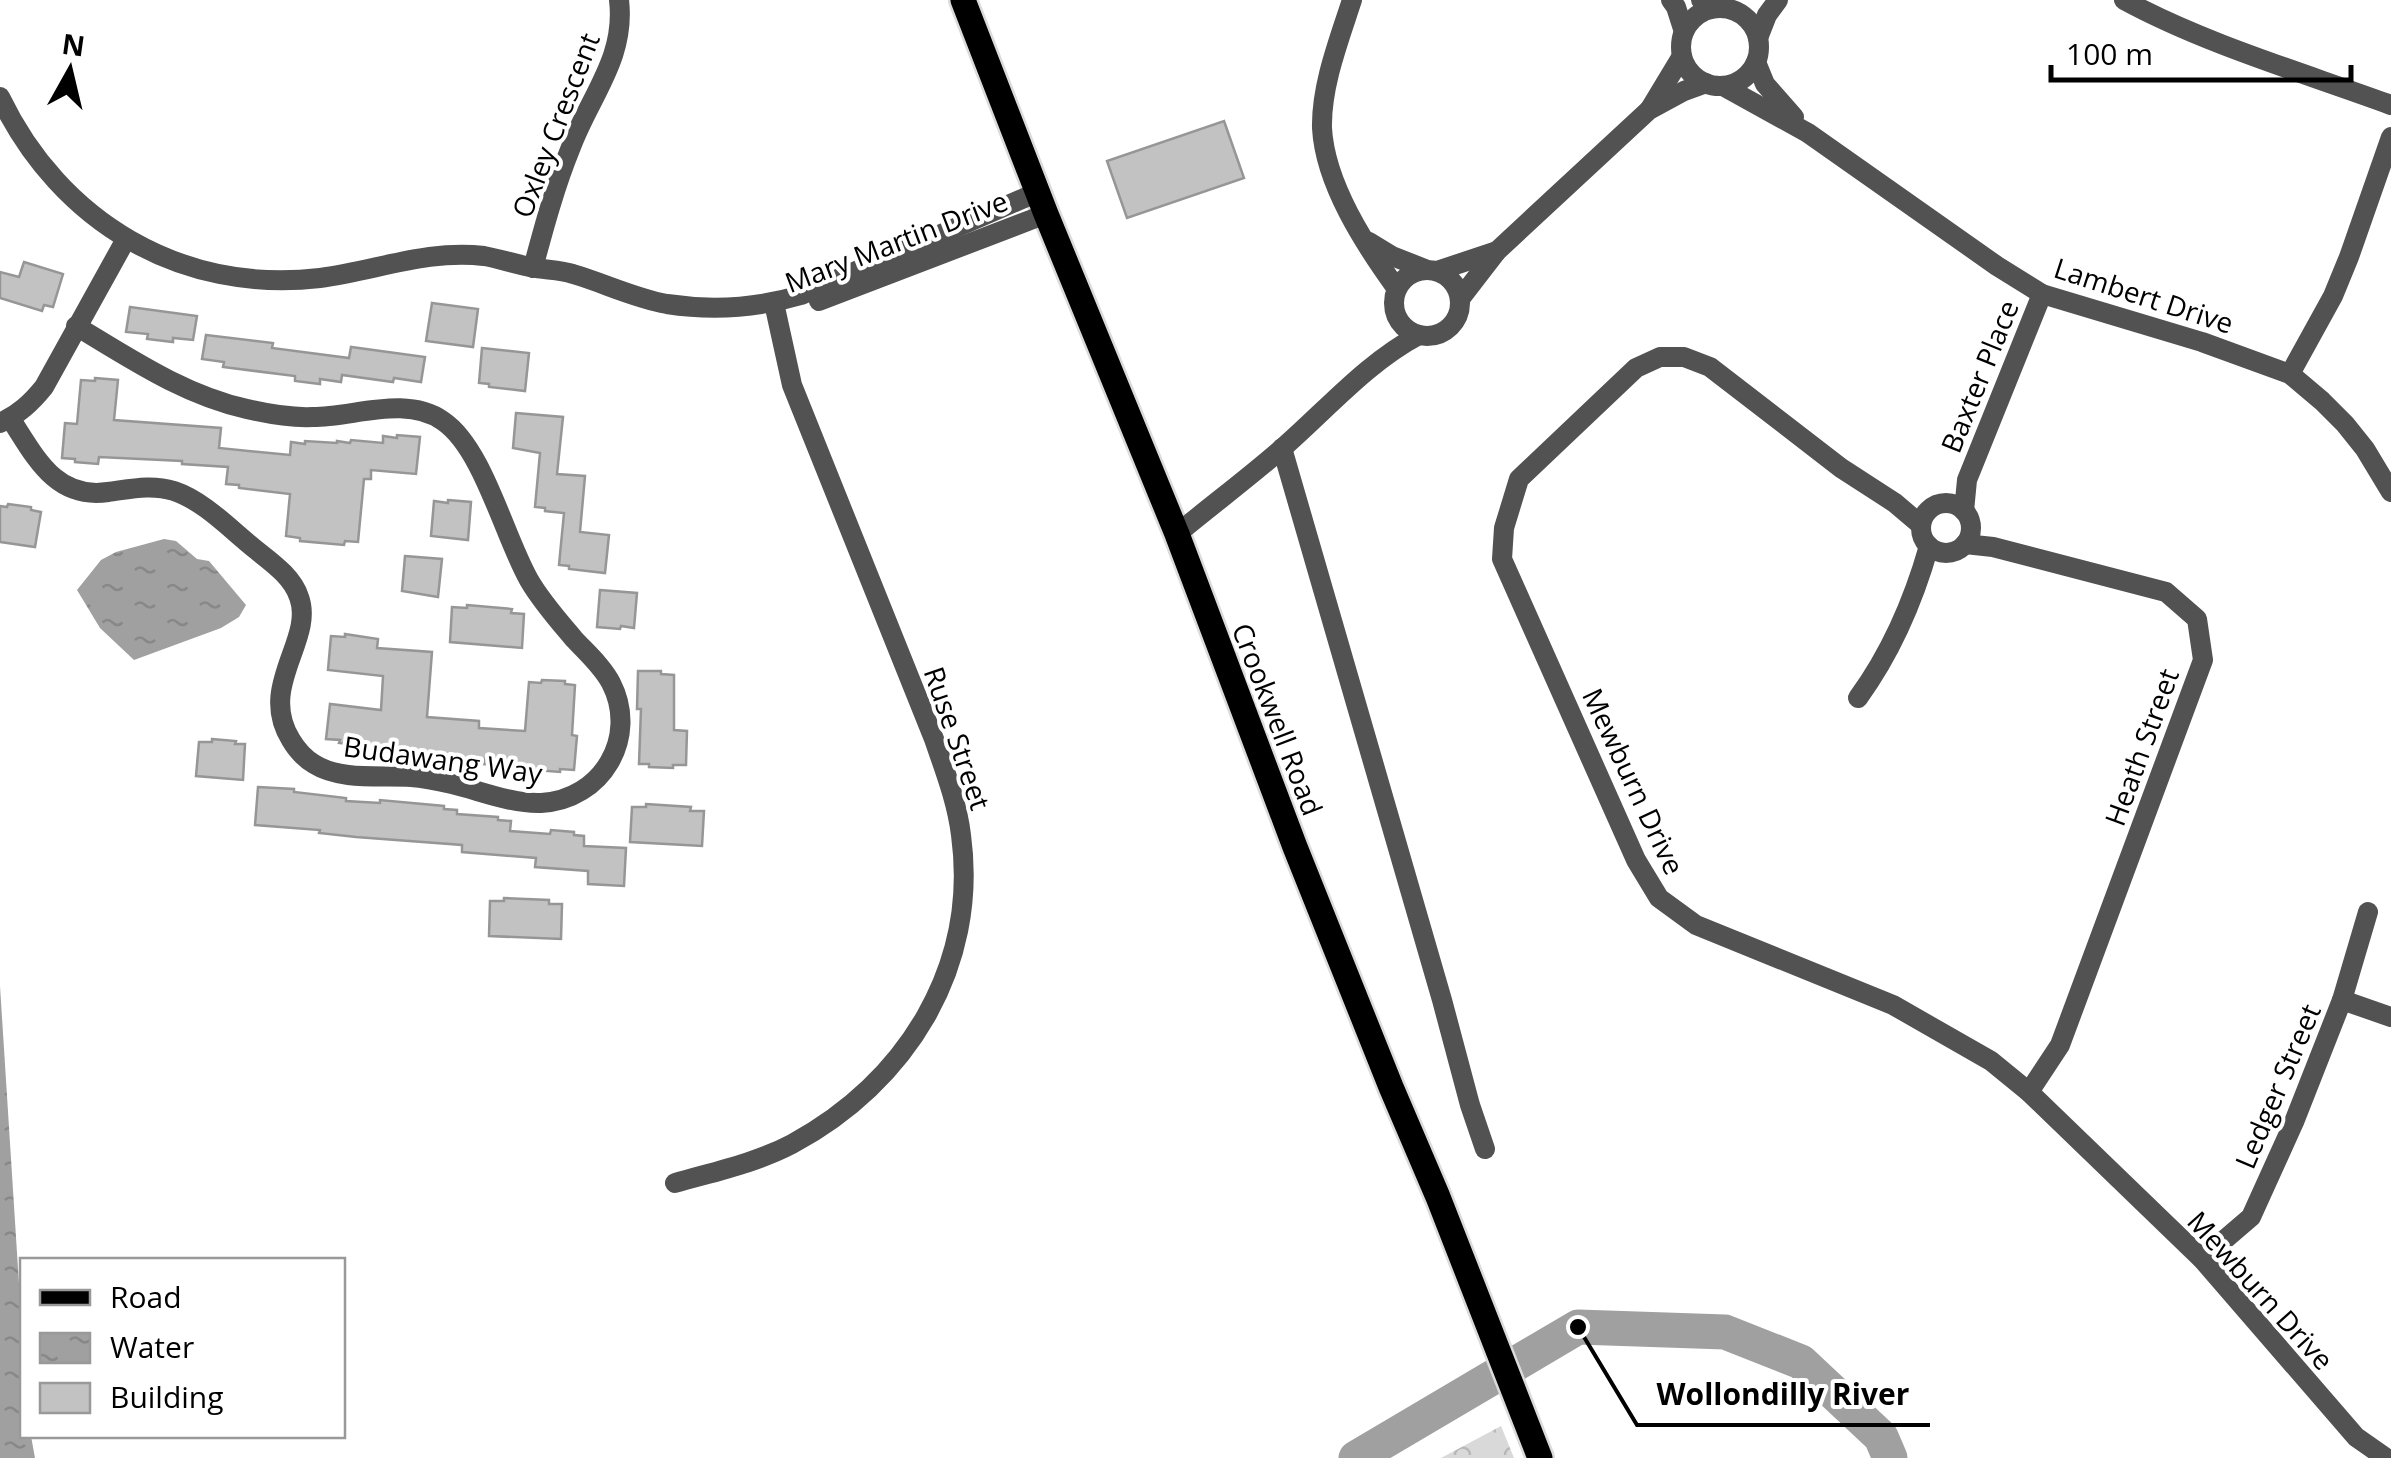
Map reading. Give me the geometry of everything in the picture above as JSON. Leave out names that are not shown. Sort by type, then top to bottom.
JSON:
[{"type":"main road","name":"Crookwell Road","points":[[963,0],[1177,534],[1288,830],[1540,1458]]},
{"type":"street","name":"Oxley Crescent","points":[[533,268],[572,144],[613,60],[620,29],[619,0]]},
{"type":"street","points":[[1352,0],[1326,93],[1322,129],[1329,166],[1363,239],[1397,289]]},
{"type":"street","points":[[1671,0],[1684,32]]},
{"type":"street","points":[[1736,12],[1755,0]]},
{"type":"street","points":[[1758,38],[1778,0]]},
{"type":"street","points":[[2124,0],[2195,33],[2391,105]]},
{"type":"street","points":[[1177,534],[1282,448],[1394,348],[1419,335],[1440,334],[1450,328],[1456,320],[1460,298],[1496,251],[1649,110],[1684,91],[1743,78],[1756,62],[1758,38],[1746,18],[1706,4],[1684,32],[1682,56],[1695,77],[1714,84]]},
{"type":"street","points":[[1649,110],[1682,56]]},
{"type":"street","name":"Lambert Drive","points":[[1756,62],[1765,84],[1808,134]]},
{"type":"street","name":"Lambert Drive","points":[[1714,84],[1808,134],[2042,294],[2202,342],[2290,374],[2344,424],[2365,449],[2391,492]]},
{"type":"street","name":"Mary Martin Drive","points":[[0,97],[5,121],[63,189],[89,213],[126,239],[174,261],[250,279],[286,282],[442,255],[484,256],[569,272],[664,303],[716,309],[776,308],[1042,203]]},
{"type":"street","points":[[2290,374],[2332,296],[2383,184],[2391,137]]},
{"type":"street","points":[[5,420],[32,402],[44,387],[126,239]]},
{"type":"street","points":[[1363,239],[1453,282],[1460,298]]},
{"type":"street","points":[[1375,364],[1394,311],[1397,289],[1408,275],[1496,251]]},
{"type":"street","name":"Baxter Place","points":[[1858,698],[1877,672],[1946,528],[2042,294]]},
{"type":"street","name":"Ruse Street","points":[[675,1183],[788,1146],[839,1116],[878,1080],[915,1037],[942,985],[957,934],[964,883],[953,794],[792,386],[776,308]]},
{"type":"street","points":[[1394,311],[1404,326],[1419,335]]},
{"type":"street","name":"Budawang Way","points":[[5,420],[55,480],[96,494],[142,486],[174,491],[210,512],[288,578],[297,590],[302,613],[282,684],[282,720],[293,744],[315,765],[342,774],[430,779],[536,804],[585,789],[610,764],[617,748],[621,712],[618,696],[609,678],[538,596],[470,451],[442,420],[402,408],[312,418],[234,406],[159,376],[76,326]]},
{"type":"street","name":"Mewburn Drive","points":[[1946,528],[1895,504],[1841,468],[1710,367],[1684,356],[1660,357],[1636,368],[1519,478],[1504,528],[1502,560],[1636,860],[1660,898],[1696,926],[1893,1004],[1991,1061],[2029,1092],[2202,1259],[2356,1437],[2386,1458]]},
{"type":"street","points":[[1282,448],[1485,1149]]},
{"type":"street","name":"Heath Street","points":[[1946,528],[1993,548],[2166,592],[2197,619],[2203,660],[2060,1045],[2029,1092]]},
{"type":"street","name":"Ledger Street","points":[[2202,1259],[2251,1218],[2342,1000],[2368,912]]},
{"type":"street","points":[[2342,1000],[2391,1017]]},
{"type":"green space","points":[[1501,1426],[1514,1458],[1441,1458]]},
{"type":"water","points":[[164,539],[176,541],[197,559],[209,561],[246,605],[239,617],[221,628],[134,660],[100,628],[77,590],[101,560]]},
{"type":"water","points":[[0,986],[20,1300],[20,1438],[31,1438],[35,1458],[0,1458]]},
{"type":"building","points":[[1224,121],[1244,178],[1127,218],[1107,161]]},
{"type":"building","points":[[24,262],[63,274],[53,307],[44,305],[42,311],[0,298],[0,272],[19,277]]},
{"type":"building","points":[[432,303],[478,309],[473,347],[426,341]]},
{"type":"building","points":[[130,307],[197,316],[193,340],[147,339],[148,334],[126,332]]},
{"type":"building","points":[[206,335],[349,358],[351,347],[425,357],[421,382],[342,375],[341,382],[320,379],[320,384],[295,381],[295,376],[223,367],[224,362],[202,359]]},
{"type":"building","points":[[482,348],[529,353],[525,391],[479,383]]},
{"type":"building","points":[[81,380],[118,380],[114,420],[221,428],[219,448],[290,455],[291,442],[383,443],[383,436],[420,437],[416,474],[371,470],[371,479],[364,479],[358,542],[345,541],[344,545],[300,541],[286,536],[290,494],[226,484],[228,467],[99,457],[98,464],[62,458],[65,423],[77,424]]},
{"type":"building","points":[[516,413],[563,417],[557,474],[585,476],[580,532],[609,535],[605,573],[559,565],[564,513],[535,507],[540,453],[513,448]]},
{"type":"building","points":[[434,501],[471,502],[468,540],[431,536]]},
{"type":"building","points":[[8,504],[41,512],[35,547],[0,542],[0,506]]},
{"type":"building","points":[[405,556],[442,559],[438,597],[402,591]]},
{"type":"building","points":[[600,590],[637,593],[634,628],[597,627]]},
{"type":"building","points":[[452,607],[512,609],[511,613],[524,614],[522,648],[450,642]]},
{"type":"building","points":[[331,636],[378,639],[377,648],[432,652],[427,717],[479,721],[479,728],[525,731],[529,682],[565,681],[575,685],[574,770],[494,767],[484,764],[484,759],[382,750],[326,739],[330,704],[381,710],[383,676],[328,670]]},
{"type":"building","points":[[638,671],[674,675],[674,730],[687,731],[686,765],[673,768],[639,764]]},
{"type":"building","points":[[212,739],[245,744],[243,780],[196,776],[199,742]]},
{"type":"building","points":[[258,787],[294,789],[346,801],[444,806],[457,810],[457,814],[511,821],[510,831],[574,832],[584,836],[584,846],[626,848],[624,886],[588,884],[588,871],[535,867],[536,858],[462,852],[462,845],[255,825]]},
{"type":"building","points":[[646,804],[704,811],[702,846],[630,842],[632,807]]},
{"type":"building","points":[[504,898],[562,904],[561,939],[489,936],[490,901]]},
{"type":"waterway","points":[[1356,1458],[1578,1327],[1725,1332],[1801,1362],[1881,1437],[1890,1458]]},
{"type":"place","name":"Wollondilly River","points":[[1578,1327]]}]
